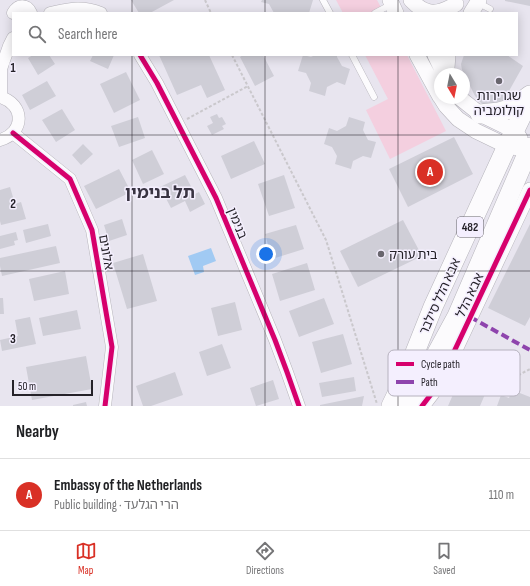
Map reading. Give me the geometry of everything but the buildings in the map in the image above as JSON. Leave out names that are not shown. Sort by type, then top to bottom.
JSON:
[{"type":"main road","points":[[480,114],[499,112],[513,108],[530,96]]},
{"type":"main road","name":"אבא הלל סילבר","points":[[416,350],[433,307],[530,99]]},
{"type":"main road","name":"אבא הלל סילבר","points":[[438,350],[457,316],[530,149]]},
{"type":"main road","points":[[409,350],[433,307]]},
{"type":"main road","points":[[443,350],[457,316]]},
{"type":"main road","points":[[377,406],[388,386]]},
{"type":"main road","name":"אבא הלל סילבר","points":[[390,406],[395,396]]},
{"type":"main road","name":"אבא הלל סילבר","points":[[408,406],[413,396]]},
{"type":"main road","points":[[421,406],[425,396]]},
{"type":"street","points":[[410,0],[421,10],[427,12],[443,11],[455,6]]},
{"type":"street","points":[[410,0],[415,12]]},
{"type":"street","points":[[14,10],[21,6],[27,7],[30,12]]},
{"type":"street","points":[[55,12],[73,8],[91,9],[98,12]]},
{"type":"street","points":[[0,140],[13,134],[19,122],[19,115],[13,103],[0,97],[1,69],[12,40]]},
{"type":"street","name":"בנימין","points":[[141,56],[179,123],[216,198],[288,372],[299,406]]},
{"type":"street","points":[[418,56],[434,86]]},
{"type":"street","points":[[435,56],[441,68]]},
{"type":"street","points":[[447,68],[448,56]]},
{"type":"street","points":[[445,104],[458,119],[476,131],[511,139]]},
{"type":"street","points":[[468,104],[511,139],[530,149]]},
{"type":"street","name":"אלונים","points":[[13,134],[70,179],[92,230],[112,347],[106,406]]},
{"type":"street","name":"אבא הלל","points":[[455,350],[530,190]]},
{"type":"street","name":"אבא הלל","points":[[421,406],[429,396]]},
{"type":"lane","points":[[323,0],[329,12]]},
{"type":"lane","points":[[378,12],[393,6]]},
{"type":"lane","points":[[353,56],[374,97]]},
{"type":"path","points":[[204,0],[210,12]]},
{"type":"path","points":[[233,56],[326,240],[377,406]]},
{"type":"path","points":[[179,123],[248,86]]},
{"type":"path","points":[[520,374],[530,369]]},
{"type":"shaded area","points":[[336,0],[377,0],[383,12],[342,12]]},
{"type":"shaded area","points":[[366,56],[408,56],[446,131],[390,159],[366,110],[388,99]]},
{"type":"water","points":[[211,248],[216,261],[203,266],[204,272],[195,275],[188,256]]},
{"type":"marked path","points":[[470,317],[530,350]]},
{"type":"cycle path","points":[[141,56],[157,83],[216,198],[275,340],[299,406]]},
{"type":"cycle path","points":[[13,133],[70,179],[92,230],[112,347],[105,406]]},
{"type":"cycle path","points":[[455,350],[530,190]]},
{"type":"cycle path","points":[[422,406],[430,396]]},
{"type":"place","name":"שגרירות קולומביה","points":[[499,81]]},
{"type":"place","name":"Embassy of the Netherlands","points":[[430,172]]},
{"type":"place","name":"בית עורק","points":[[381,254]]},
{"type":"district","name":"תל בנימין","points":[[160,192]]}]
